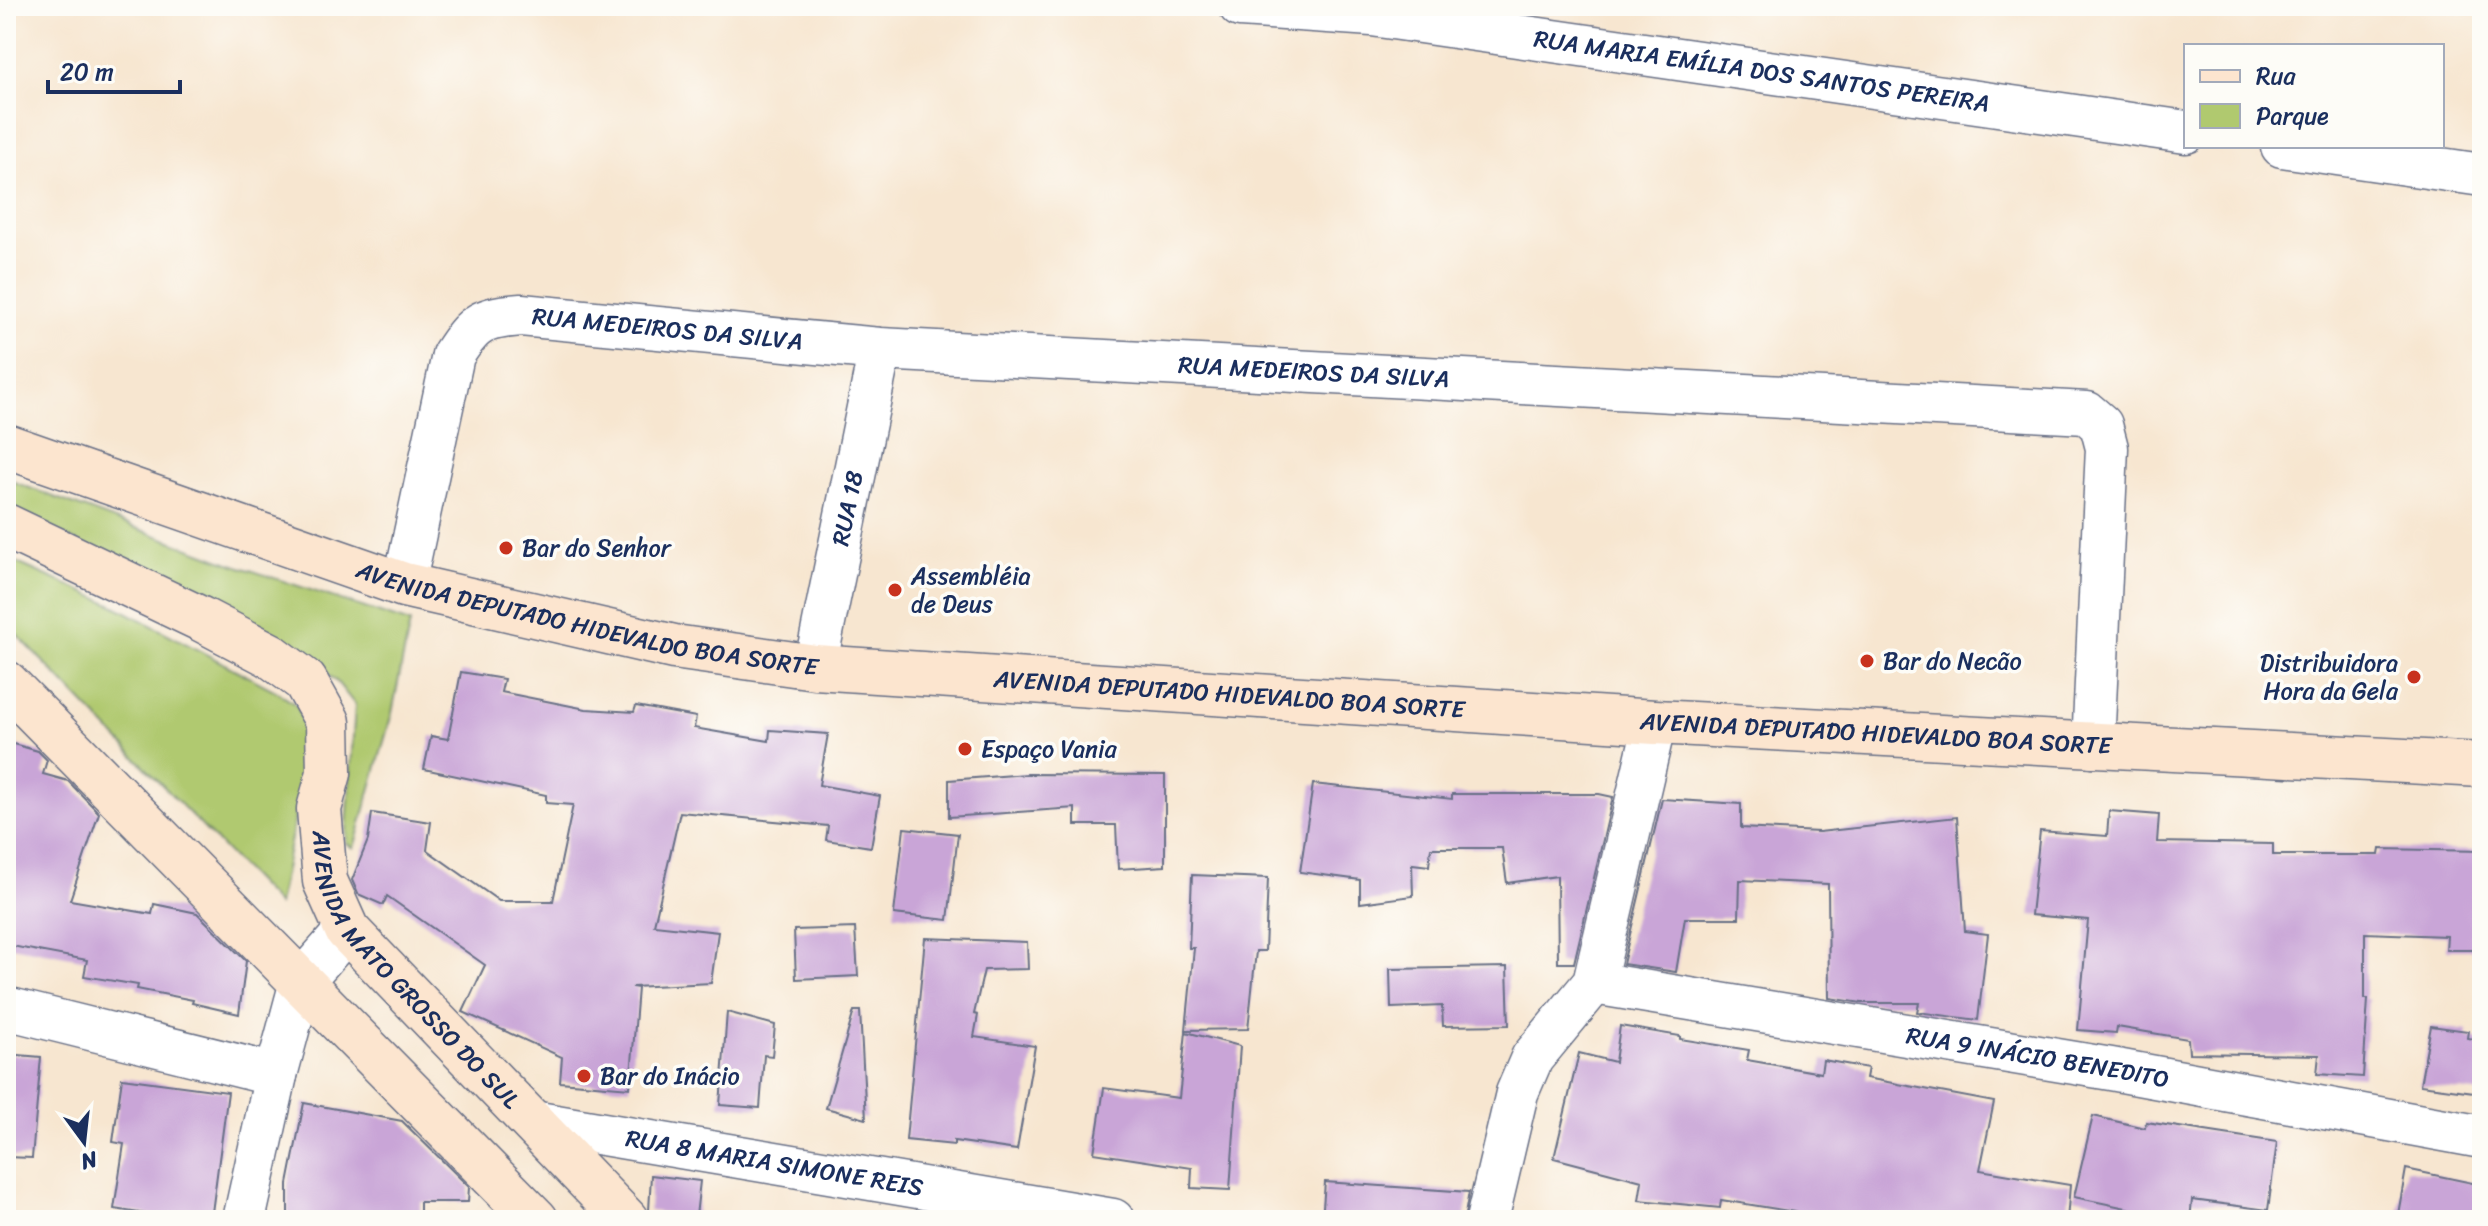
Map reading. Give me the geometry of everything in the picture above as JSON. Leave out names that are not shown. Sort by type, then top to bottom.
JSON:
[{"type":"main road","name":"AVENIDA DEPUTADO HIDEVALDO BOA SORTE","points":[[6,446],[404,585],[674,647],[815,667],[1655,722],[2482,765]]},
{"type":"main road","name":"AVENIDA MATO GROSSO DO SUL","points":[[6,526],[201,619],[270,655],[305,681],[328,722],[329,773],[319,809],[325,881],[347,930],[626,1220]]},
{"type":"main road","points":[[6,683],[536,1220]]},
{"type":"street","name":"RUA MARIA EMÍLIA DOS SANTOS PEREIRA","points":[[1240,6],[1373,11],[2184,132]]},
{"type":"street","points":[[2296,148],[2482,175]]},
{"type":"street","name":"RUA MEDEIROS DA SILVA","points":[[404,585],[453,355],[468,331],[488,318],[521,315],[880,349],[2087,413],[2101,425],[2107,448],[2093,746]]},
{"type":"street","name":"RUA 18","points":[[815,667],[880,349]]},
{"type":"street","points":[[1487,1220],[1517,1093],[1532,1058],[1594,983],[1655,722]]},
{"type":"street","points":[[244,1220],[276,1075],[301,982],[347,930]]},
{"type":"street","name":"RUA 9 INÁCIO BENEDITO","points":[[1594,983],[2111,1069],[2482,1137]]},
{"type":"street","points":[[6,1008],[276,1075]]},
{"type":"street","name":"RUA 8 MARIA SIMONE REIS","points":[[532,1122],[1113,1220]]},
{"type":"green space","points":[[6,479],[229,563],[410,623],[392,713],[354,848],[346,843],[355,705],[337,682],[289,642],[6,508]]},
{"type":"green space","points":[[6,558],[113,605],[276,691],[297,706],[310,741],[278,905],[6,623]]},
{"type":"building","points":[[461,672],[504,679],[501,692],[586,709],[634,712],[636,706],[696,717],[694,728],[769,741],[770,730],[828,734],[819,785],[880,796],[871,847],[826,840],[828,826],[680,812],[654,925],[718,932],[711,983],[632,987],[638,988],[630,1088],[560,1082],[562,1057],[463,1012],[485,965],[387,896],[383,905],[358,894],[352,880],[368,840],[372,813],[431,822],[427,850],[499,901],[553,901],[573,805],[546,803],[546,795],[424,769],[431,736],[448,739]]},
{"type":"building","points":[[6,742],[38,751],[47,760],[43,774],[68,781],[99,813],[70,900],[152,914],[154,904],[197,913],[246,961],[239,1014],[192,1003],[193,1000],[137,989],[138,985],[84,976],[87,960],[6,945]]},
{"type":"building","points":[[1028,774],[1165,775],[1165,866],[1118,869],[1116,825],[1075,825],[1075,808],[949,817],[949,780]]},
{"type":"building","points":[[1313,784],[1452,799],[1452,794],[1599,794],[1613,797],[1574,963],[1558,963],[1557,876],[1507,883],[1502,848],[1431,848],[1429,866],[1412,864],[1413,896],[1360,903],[1360,880],[1300,872]]},
{"type":"building","points":[[1662,799],[1741,804],[1741,828],[1819,832],[1957,817],[1965,931],[1988,934],[1978,1020],[1917,1012],[1919,1003],[1862,1003],[1829,998],[1828,884],[1740,880],[1739,918],[1685,918],[1676,972],[1623,964]]},
{"type":"building","points":[[2109,811],[2159,815],[2157,842],[2273,844],[2273,855],[2379,855],[2380,849],[2482,851],[2482,950],[2446,950],[2447,936],[2365,933],[2365,999],[2368,999],[2363,1077],[2317,1074],[2319,1055],[2189,1053],[2188,1039],[2117,1027],[2116,1033],[2078,1030],[2088,920],[2031,915],[2040,831],[2107,836]]},
{"type":"building","points":[[904,828],[958,834],[948,920],[894,914]]},
{"type":"building","points":[[1192,875],[1268,878],[1265,951],[1256,951],[1248,1029],[1186,1030],[1194,948],[1189,948]]},
{"type":"building","points":[[855,928],[858,976],[796,979],[794,930]]},
{"type":"building","points":[[925,938],[1027,942],[1028,969],[984,970],[974,1014],[978,1015],[974,1037],[1035,1046],[1017,1150],[954,1141],[954,1145],[906,1140]]},
{"type":"building","points":[[1507,967],[1509,1025],[1443,1026],[1442,1006],[1391,1008],[1390,969]]},
{"type":"building","points":[[854,1011],[860,1011],[866,1119],[826,1108]]},
{"type":"building","points":[[727,1012],[775,1025],[772,1056],[764,1055],[760,1108],[720,1105]]},
{"type":"building","points":[[1620,1026],[1749,1050],[1747,1060],[1821,1073],[1823,1060],[1868,1068],[1866,1078],[1994,1102],[1980,1170],[2070,1185],[2067,1220],[1800,1220],[1801,1213],[1721,1200],[1720,1208],[1639,1200],[1642,1181],[1554,1158],[1579,1053],[1615,1062]]},
{"type":"building","points":[[2431,1026],[2468,1031],[2467,1038],[2482,1040],[2482,1093],[2420,1085]]},
{"type":"building","points":[[1186,1032],[1240,1046],[1230,1190],[1191,1188],[1192,1168],[1094,1153],[1104,1088],[1179,1098]]},
{"type":"building","points":[[6,1054],[41,1057],[32,1158],[6,1157]]},
{"type":"building","points":[[122,1078],[228,1092],[211,1220],[183,1220],[114,1209],[124,1144],[113,1142]]},
{"type":"building","points":[[304,1103],[402,1121],[469,1187],[468,1202],[420,1202],[420,1220],[288,1220],[288,1184]]},
{"type":"building","points":[[2093,1116],[2145,1128],[2146,1122],[2277,1142],[2268,1210],[2192,1200],[2190,1220],[2135,1220],[2136,1210],[2074,1197]]},
{"type":"building","points":[[2406,1169],[2482,1185],[2482,1220],[2397,1220]]},
{"type":"building","points":[[651,1175],[700,1181],[696,1216],[649,1211]]},
{"type":"building","points":[[1325,1182],[1469,1192],[1464,1220],[1322,1220]]},
{"type":"place","name":"Bar do Senhor","points":[[506,548]]},
{"type":"place","name":"Assembléia de Deus","points":[[895,590]]},
{"type":"place","name":"Bar do Necão","points":[[1867,661]]},
{"type":"place","name":"Distribuidora Hora da Gela","points":[[2414,677]]},
{"type":"place","name":"Espaço Vania","points":[[965,749]]},
{"type":"place","name":"Bar do Inácio","points":[[584,1076]]}]
